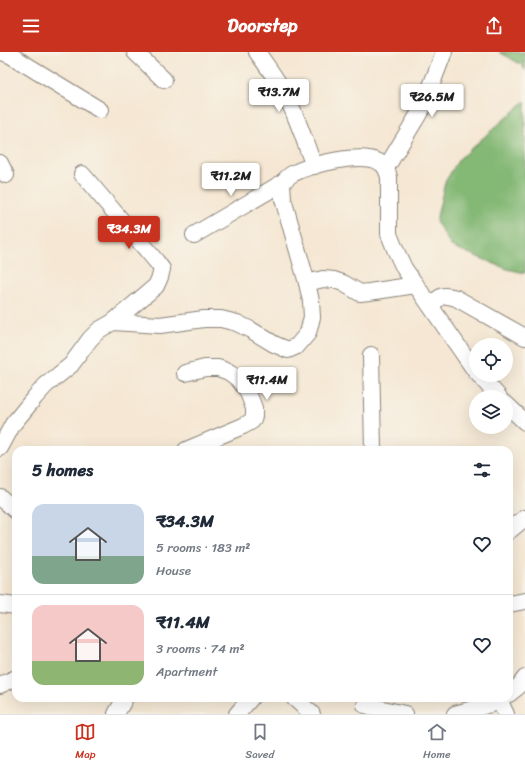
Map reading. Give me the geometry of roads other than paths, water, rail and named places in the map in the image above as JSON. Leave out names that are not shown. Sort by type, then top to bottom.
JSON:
[{"type":"street","points":[[2,52],[10,55],[100,110]]},
{"type":"street","points":[[135,52],[164,80]]},
{"type":"street","points":[[257,52],[287,98],[314,166]]},
{"type":"street","points":[[386,168],[423,107],[444,52]]},
{"type":"street","points":[[194,235],[282,183],[295,173],[314,166],[353,158],[380,162],[386,168],[389,177],[390,234],[395,249],[404,268],[469,362]]},
{"type":"street","points":[[0,448],[13,424],[46,385],[71,365],[90,339],[99,330],[113,322],[156,286],[160,277],[162,269],[156,260],[82,174]]},
{"type":"street","points":[[113,322],[160,325],[221,319],[237,323],[274,344],[288,350],[297,346],[308,333],[312,317],[311,301],[283,199],[282,183]]},
{"type":"street","points":[[307,283],[323,279],[334,280],[360,292],[416,285]]},
{"type":"street","points":[[431,306],[439,297],[448,296],[456,298],[525,337]]},
{"type":"street","points":[[371,355],[373,446]]},
{"type":"street","points":[[185,373],[205,368],[218,368],[229,372],[237,378],[247,390],[254,408],[254,416],[252,421],[196,446]]},
{"type":"street","points":[[485,382],[493,390]]},
{"type":"street","points":[[513,411],[525,422]]},
{"type":"street","points":[[0,497],[12,508]]},
{"type":"street","points":[[513,528],[525,518]]},
{"type":"street","points":[[513,603],[525,601]]},
{"type":"street","points":[[0,604],[12,606]]},
{"type":"street","points":[[513,693],[525,678]]},
{"type":"street","points":[[0,685],[12,680]]},
{"type":"street","points":[[116,714],[123,702]]},
{"type":"street","points":[[236,714],[247,702]]},
{"type":"street","points":[[298,702],[312,714]]},
{"type":"street","points":[[455,714],[504,702]]},
{"type":"street","points":[[365,706],[405,714]]}]
